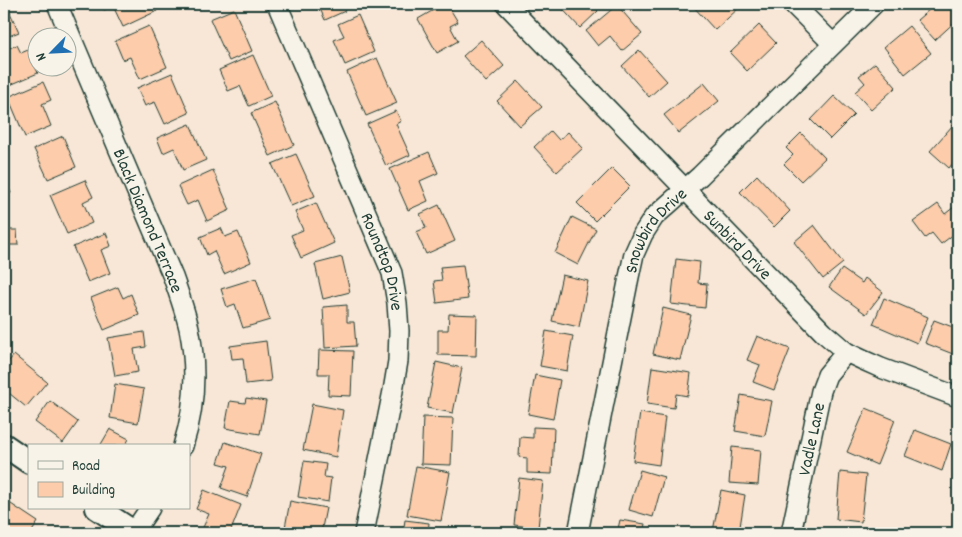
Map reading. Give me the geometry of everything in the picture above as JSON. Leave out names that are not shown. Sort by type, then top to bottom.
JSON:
[{"type":"street","name":"Black Diamond Terrace","points":[[57,4],[173,277],[189,327],[194,353],[194,377],[189,423],[183,444]]},
{"type":"street","name":"Roundtop Drive","points":[[277,4],[392,273],[397,302],[399,331],[398,361],[364,533]]},
{"type":"street","name":"Sunbird Drive","points":[[506,4],[686,188],[824,333],[846,352],[881,368],[958,397]]},
{"type":"street","points":[[794,4],[833,44]]},
{"type":"street","name":"Snowbird Drive","points":[[578,533],[634,254],[643,234],[654,217],[700,176],[874,4]]},
{"type":"street","name":"Vadle Lane","points":[[792,533],[821,390],[827,375],[846,352]]},
{"type":"street","points":[[4,445],[28,461]]},
{"type":"street","points":[[101,510],[134,533],[149,510]]},
{"type":"building","points":[[4,4],[6,4],[19,32],[4,38]]},
{"type":"building","points":[[101,4],[153,4],[157,11],[123,27],[113,6],[104,10]]},
{"type":"building","points":[[318,4],[341,4],[345,11],[325,20]]},
{"type":"building","points":[[447,4],[458,22],[450,26],[458,41],[437,53],[418,19]]},
{"type":"building","points":[[558,4],[592,4],[598,11],[580,28]]},
{"type":"building","points":[[691,4],[738,4],[741,6],[715,30]]},
{"type":"building","points":[[936,4],[958,4],[958,19],[935,40],[917,20]]},
{"type":"building","points":[[617,5],[642,34],[622,51],[610,36],[598,46],[586,31]]},
{"type":"building","points":[[234,9],[252,51],[229,61],[210,19]]},
{"type":"building","points":[[358,15],[374,52],[345,65],[334,40],[344,36],[338,24]]},
{"type":"building","points":[[759,25],[776,43],[747,71],[730,53]]},
{"type":"building","points":[[149,26],[167,67],[140,79],[130,57],[123,60],[115,41]]},
{"type":"building","points":[[909,26],[931,53],[905,74],[884,47]]},
{"type":"building","points":[[481,40],[504,66],[486,82],[463,56]]},
{"type":"building","points":[[17,45],[21,53],[28,50],[28,77],[10,85],[4,72],[4,50]]},
{"type":"building","points":[[639,50],[667,81],[649,97],[622,66]]},
{"type":"building","points":[[253,55],[271,96],[249,106],[240,86],[228,91],[219,70]]},
{"type":"building","points":[[377,58],[397,103],[366,116],[347,72]]},
{"type":"building","points":[[875,63],[896,87],[871,110],[855,92],[865,83],[859,76]]},
{"type":"building","points":[[172,73],[189,113],[165,124],[155,102],[145,106],[137,88]]},
{"type":"building","points":[[518,81],[542,107],[520,126],[497,101]]},
{"type":"building","points":[[43,82],[51,100],[42,104],[51,126],[25,137],[8,97]]},
{"type":"building","points":[[704,83],[719,101],[679,133],[664,115]]},
{"type":"building","points":[[834,96],[854,115],[830,139],[811,120]]},
{"type":"building","points":[[275,102],[294,145],[270,156],[251,113]]},
{"type":"building","points":[[396,111],[401,121],[396,124],[410,155],[386,166],[367,124]]},
{"type":"building","points":[[190,124],[206,160],[183,170],[174,148],[163,153],[157,138]]},
{"type":"building","points":[[953,125],[958,129],[958,157],[949,168],[930,151]]},
{"type":"building","points":[[551,131],[559,140],[568,132],[583,148],[557,172],[534,147]]},
{"type":"building","points":[[801,133],[825,158],[801,181],[784,164],[793,155],[786,148]]},
{"type":"building","points":[[63,136],[76,167],[48,179],[34,149]]},
{"type":"building","points":[[429,152],[438,173],[420,181],[428,201],[408,210],[390,169]]},
{"type":"building","points":[[296,154],[315,196],[291,206],[272,164]]},
{"type":"building","points":[[612,168],[630,186],[595,221],[577,203]]},
{"type":"building","points":[[213,170],[230,210],[207,221],[198,200],[187,205],[178,186]]},
{"type":"building","points":[[757,175],[790,211],[774,227],[740,192]]},
{"type":"building","points":[[4,178],[11,193],[4,196]]},
{"type":"building","points":[[85,180],[93,197],[83,202],[92,223],[67,234],[50,195]]},
{"type":"building","points":[[316,203],[334,243],[301,258],[291,235],[303,230],[295,212]]},
{"type":"building","points":[[938,204],[945,214],[954,207],[958,212],[958,231],[941,244],[932,233],[925,238],[913,222]]},
{"type":"building","points":[[439,205],[455,241],[426,254],[416,232],[426,228],[420,214]]},
{"type":"building","points":[[572,217],[596,229],[578,265],[555,253]]},
{"type":"building","points":[[4,218],[6,218],[7,230],[17,230],[18,245],[7,245],[8,258],[4,259]]},
{"type":"building","points":[[814,225],[843,263],[823,279],[794,242]]},
{"type":"building","points":[[221,228],[225,237],[238,232],[251,262],[224,274],[214,251],[207,255],[200,237]]},
{"type":"building","points":[[106,233],[111,246],[101,250],[110,273],[88,282],[73,247]]},
{"type":"building","points":[[342,257],[350,292],[323,299],[315,264]]},
{"type":"building","points":[[676,259],[700,262],[698,283],[707,284],[705,308],[671,304]]},
{"type":"building","points":[[463,265],[468,299],[437,303],[434,281],[442,280],[440,267]]},
{"type":"building","points":[[842,269],[862,283],[865,278],[883,292],[866,314],[829,287]]},
{"type":"building","points":[[562,275],[588,281],[579,327],[552,321]]},
{"type":"building","points":[[256,278],[270,320],[243,328],[235,304],[227,307],[221,289]]},
{"type":"building","points":[[118,287],[123,298],[131,294],[139,315],[104,330],[91,298]]},
{"type":"building","points":[[884,298],[928,317],[917,343],[873,324]]},
{"type":"building","points":[[347,305],[347,322],[354,322],[356,346],[325,348],[323,307]]},
{"type":"building","points":[[663,308],[691,315],[680,360],[653,354]]},
{"type":"building","points":[[449,314],[477,315],[476,356],[438,355],[438,330],[448,330]]},
{"type":"building","points":[[934,320],[958,329],[958,356],[925,343]]},
{"type":"building","points":[[546,331],[573,336],[567,371],[540,366]]},
{"type":"building","points":[[144,332],[146,347],[134,349],[138,372],[115,376],[108,338]]},
{"type":"building","points":[[757,336],[790,349],[774,390],[753,382],[760,365],[747,360]]},
{"type":"building","points":[[266,341],[271,381],[246,384],[243,358],[232,359],[230,346]]},
{"type":"building","points":[[319,350],[353,351],[351,396],[328,395],[329,374],[318,374]]},
{"type":"building","points":[[14,355],[47,382],[26,407],[4,389],[4,367]]},
{"type":"building","points":[[436,362],[462,368],[453,413],[427,408]]},
{"type":"building","points":[[652,367],[691,373],[688,396],[676,394],[674,408],[647,404]]},
{"type":"building","points":[[535,375],[560,380],[553,419],[528,414]]},
{"type":"building","points":[[115,384],[144,389],[138,423],[110,418]]},
{"type":"building","points":[[741,395],[772,401],[765,436],[735,431]]},
{"type":"building","points":[[246,398],[266,401],[260,434],[225,428],[230,401],[245,403]]},
{"type":"building","points":[[50,401],[78,422],[63,443],[35,422]]},
{"type":"building","points":[[312,404],[343,410],[336,457],[303,450]]},
{"type":"building","points":[[866,408],[895,420],[877,465],[847,452]]},
{"type":"building","points":[[640,413],[665,417],[659,465],[633,461]]},
{"type":"building","points":[[423,417],[453,418],[451,465],[421,464]]},
{"type":"building","points":[[533,427],[554,428],[552,474],[527,473],[527,458],[519,457],[520,437],[533,438]]},
{"type":"building","points":[[110,429],[129,439],[126,444],[101,444]]},
{"type":"building","points":[[915,430],[951,444],[942,471],[905,456]]},
{"type":"building","points":[[225,442],[261,454],[247,497],[221,488],[229,466],[218,463]]},
{"type":"building","points":[[732,447],[761,450],[758,485],[729,483]]},
{"type":"building","points":[[304,461],[326,464],[324,477],[331,478],[328,502],[298,497]]},
{"type":"building","points":[[416,466],[450,472],[441,521],[407,515]]},
{"type":"building","points":[[640,470],[664,477],[653,517],[629,510]]},
{"type":"building","points":[[840,472],[866,475],[861,522],[836,519]]},
{"type":"building","points":[[519,478],[543,481],[538,528],[514,525]]},
{"type":"building","points":[[204,490],[241,505],[230,533],[201,532],[209,514],[196,509]]},
{"type":"building","points":[[721,490],[745,495],[739,533],[713,531]]},
{"type":"building","points":[[290,501],[326,508],[321,533],[284,533]]},
{"type":"building","points":[[8,502],[38,522],[31,533],[4,533],[4,508]]},
{"type":"building","points":[[405,520],[429,523],[428,533],[403,533]]},
{"type":"building","points":[[620,520],[645,524],[643,533],[617,533]]},
{"type":"building","points":[[833,528],[865,532],[832,533]]}]
